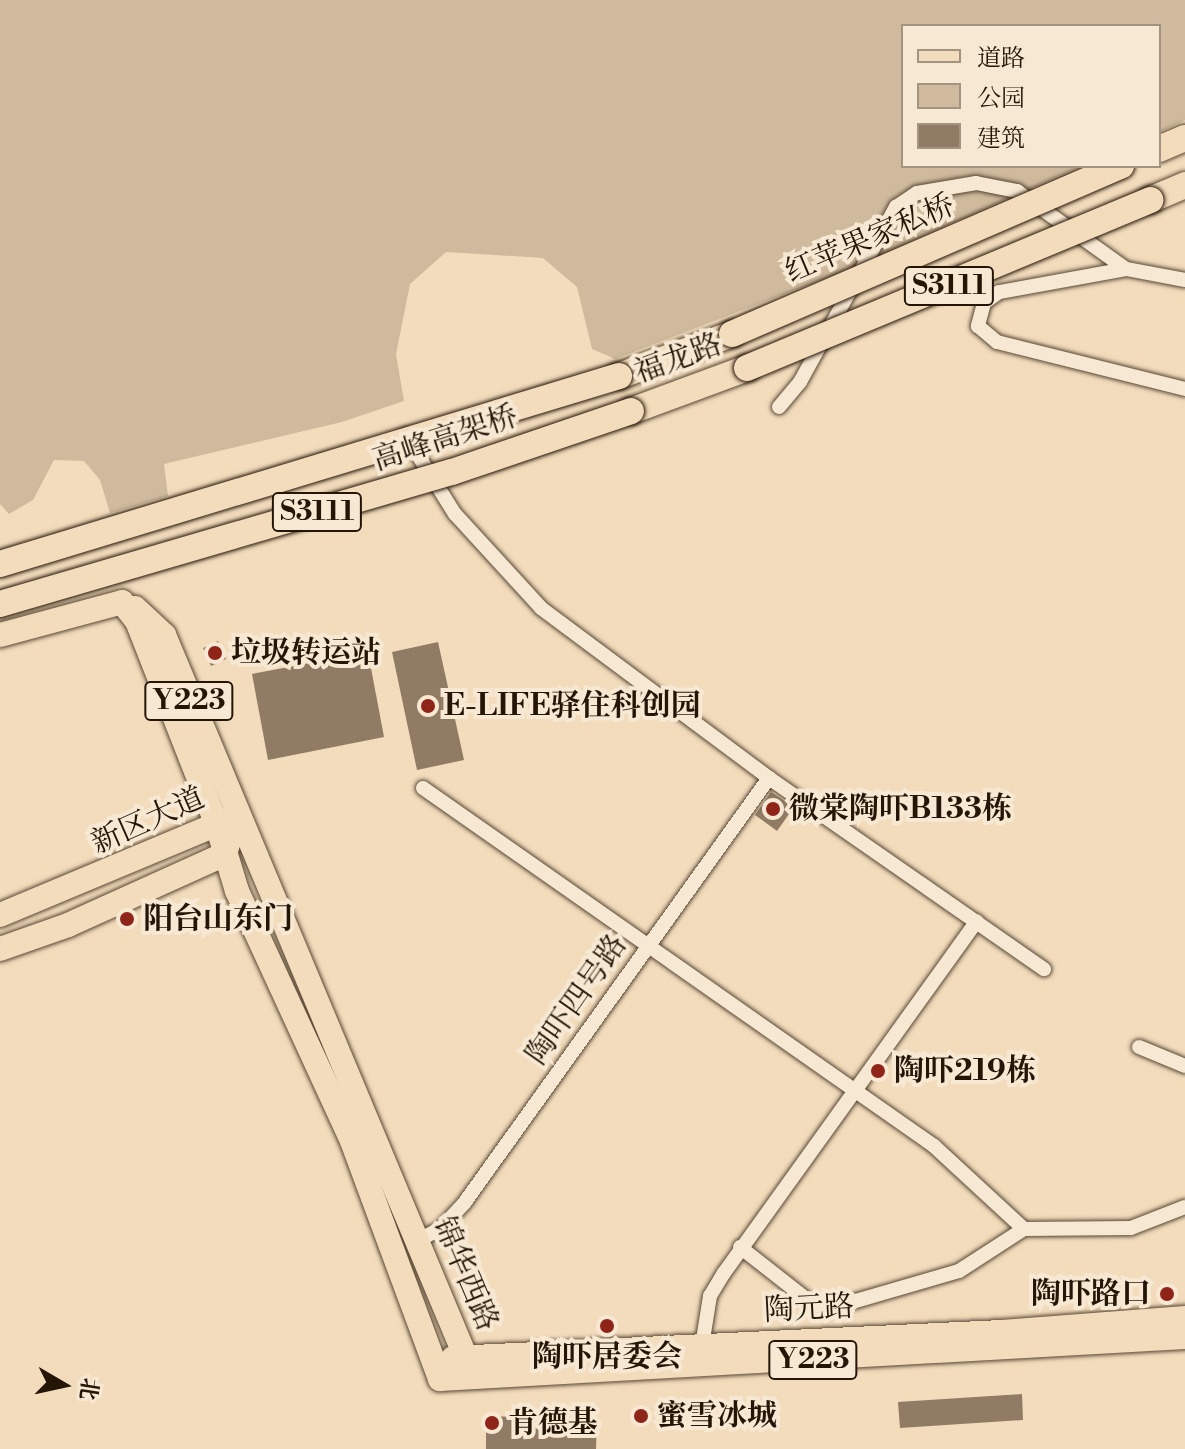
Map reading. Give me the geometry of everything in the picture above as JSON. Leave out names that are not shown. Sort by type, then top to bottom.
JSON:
[{"type":"highway","points":[[1161,148],[1185,138]]},
{"type":"highway","name":"红苹果家私桥","points":[[732,334],[1116,168]]},
{"type":"highway","name":"福龙路","points":[[631,411],[747,368],[1185,185]]},
{"type":"highway","name":"福龙路","points":[[619,376],[732,334]]},
{"type":"highway","name":"高峰高架桥","points":[[0,564],[619,376]]},
{"type":"highway","name":"高峰高架桥","points":[[0,604],[452,472],[631,411]]},
{"type":"main road","name":"锦华西路","points":[[0,635],[73,611],[122,602],[144,612],[164,635],[227,821],[417,1241],[466,1358],[438,1368],[352,1141],[225,854]]},
{"type":"main road","name":"新区大道","points":[[0,915],[130,864],[227,821],[225,854],[142,893],[0,949]]},
{"type":"main road","points":[[130,864],[142,893]]},
{"type":"main road","name":"陶元路","points":[[466,1358],[1185,1318]]},
{"type":"main road","name":"陶元路","points":[[438,1368],[1185,1337]]},
{"type":"street","points":[[779,407],[800,382],[896,207],[917,193],[976,183],[1017,191],[1126,269]]},
{"type":"street","points":[[1185,280],[1126,269],[999,292],[984,303],[978,326],[997,342],[1185,389]]},
{"type":"street","points":[[403,433],[455,514],[541,608],[769,778],[1044,969]]},
{"type":"street","name":"陶吓四号路","points":[[417,1241],[454,1216],[769,778]]},
{"type":"street","points":[[423,788],[934,1146],[1024,1229]]},
{"type":"street","points":[[702,1346],[710,1296],[740,1247],[977,921]]},
{"type":"street","points":[[1139,1047],[1185,1066]]},
{"type":"street","points":[[740,1247],[814,1305],[835,1307],[959,1271],[1024,1229],[1131,1228],[1185,1207]]},
{"type":"green space","points":[[0,0],[1185,0],[1185,120],[1161,131],[1161,24],[901,24],[901,168],[1076,168],[831,276],[615,359],[592,349],[577,287],[543,258],[446,252],[410,284],[396,354],[404,401],[342,422],[164,464],[168,496],[110,513],[100,480],[84,461],[54,460],[33,500],[9,514],[0,504]]},
{"type":"building","name":"垃圾转运站","points":[[218,641],[226,659],[211,666],[203,648]]},
{"type":"building","name":"E-LIFE驿住科创园","points":[[438,642],[464,760],[417,770],[392,652]]},
{"type":"building","points":[[368,652],[384,737],[268,760],[252,674]]},
{"type":"building","name":"微棠陶吓B133栋","points":[[771,792],[794,807],[777,831],[755,815]]},
{"type":"building","points":[[1022,1394],[1023,1420],[900,1428],[898,1402]]},
{"type":"building","points":[[486,1416],[597,1419],[596,1449],[486,1449]]},
{"type":"place","name":"垃圾转运站","points":[[215,653]]},
{"type":"place","name":"E-LIFE驿住科创园","points":[[428,706]]},
{"type":"place","name":"微棠陶吓B133栋","points":[[773,809]]},
{"type":"place","name":"阳台山东门","points":[[127,919]]},
{"type":"place","name":"陶吓219栋","points":[[878,1071]]},
{"type":"place","name":"陶吓路口","points":[[1167,1294]]},
{"type":"place","name":"陶吓居委会","points":[[607,1326]]},
{"type":"place","name":"蜜雪冰城","points":[[641,1416]]},
{"type":"place","name":"肯德基","points":[[492,1423]]}]
